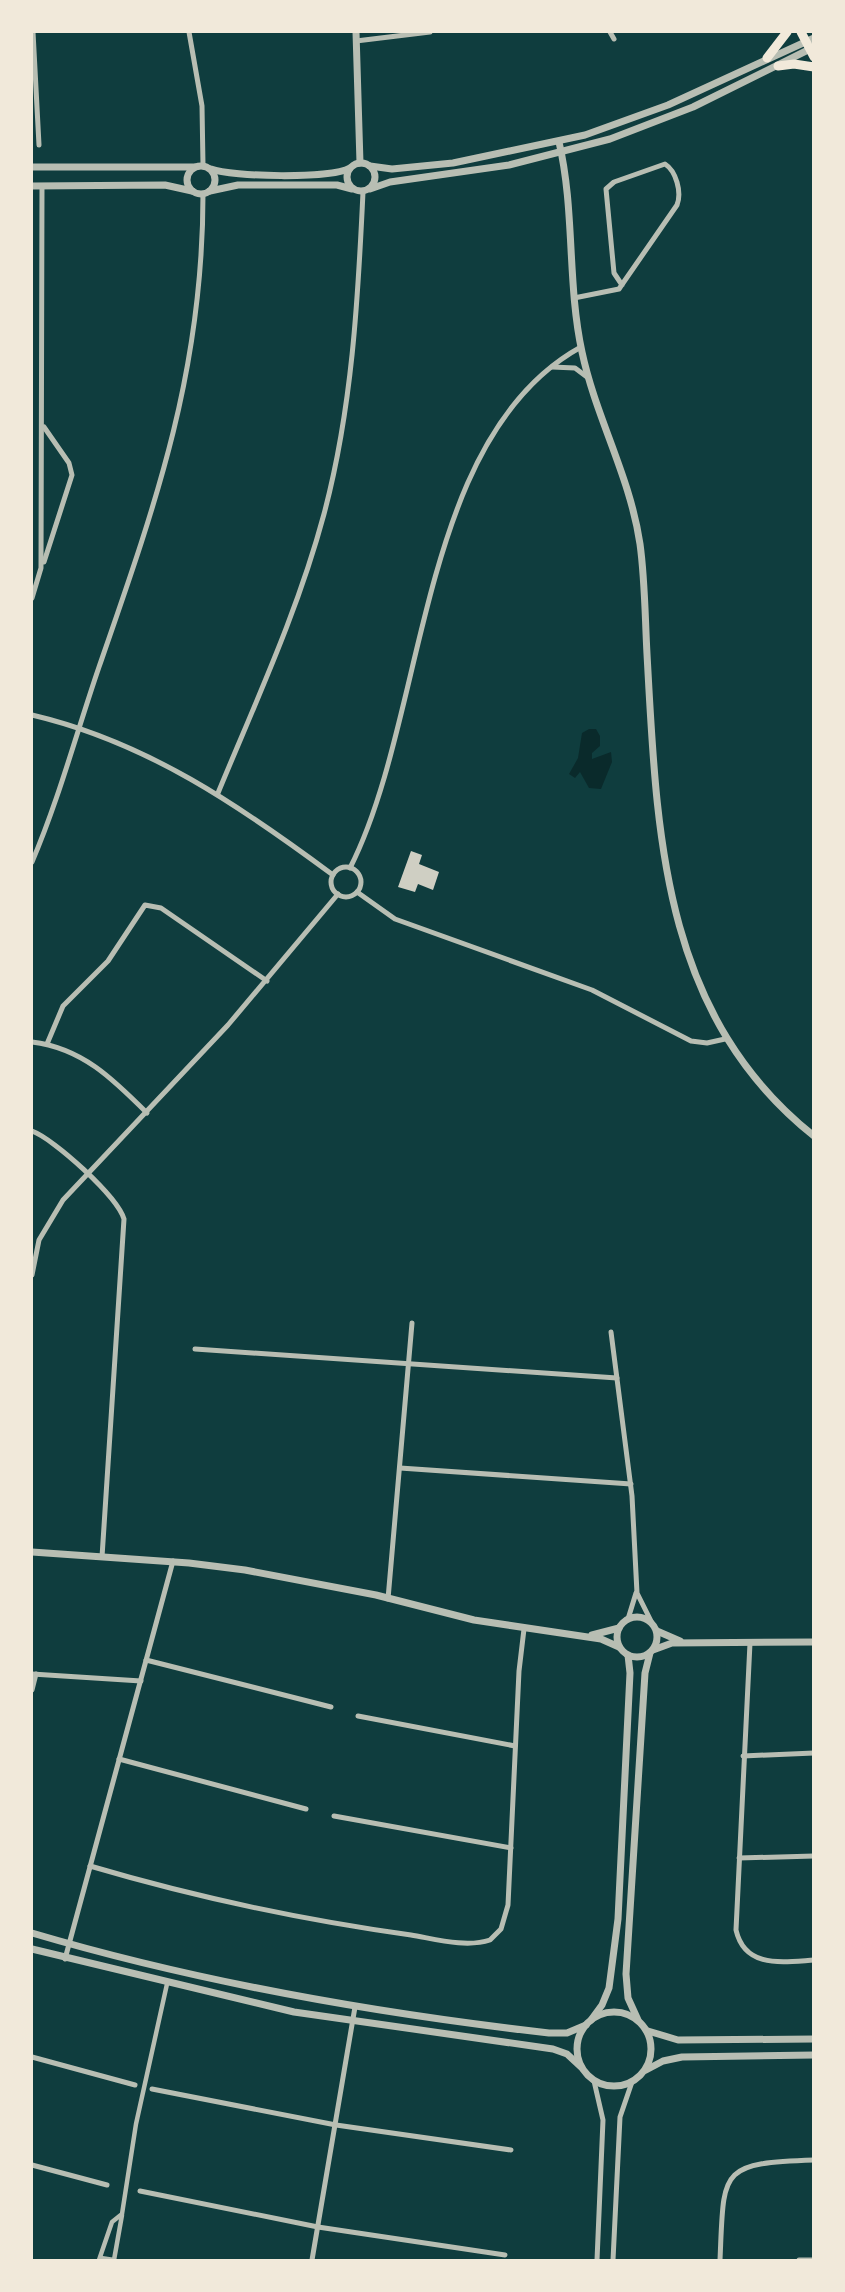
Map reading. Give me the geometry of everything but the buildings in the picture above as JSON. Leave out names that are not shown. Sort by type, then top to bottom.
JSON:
[{"type":"highway","points":[[767,58],[787,32]]},
{"type":"highway","points":[[806,36],[812,51]]},
{"type":"highway","points":[[778,66],[794,64],[814,67]]},
{"type":"street","points":[[33,32],[39,145]]},
{"type":"street","points":[[32,862],[151,518],[176,430],[198,308],[207,192],[216,181],[203,167],[202,106],[189,32]]},
{"type":"street","points":[[356,32],[360,163]]},
{"type":"street","points":[[356,41],[430,32]]},
{"type":"street","points":[[610,32],[614,39]]},
{"type":"street","points":[[32,167],[203,167],[239,174],[330,174],[360,163],[384,170],[434,166],[559,142],[647,113],[767,58],[806,36]]},
{"type":"street","points":[[32,186],[165,185],[207,192],[238,185],[334,185],[366,190],[390,181],[455,175],[561,153],[652,124],[812,51]]},
{"type":"street","points":[[559,142],[581,347],[589,379],[623,470],[640,546],[655,804],[668,885],[691,965],[725,1038],[755,1079],[792,1118],[814,1136]]},
{"type":"street","points":[[574,298],[614,292],[622,285],[680,201],[671,169],[665,164],[614,182],[606,189],[614,273],[622,285]]},
{"type":"street","points":[[218,793],[295,604],[331,484],[354,342],[366,190],[376,179],[370,166]]},
{"type":"street","points":[[192,191],[187,178],[203,167]]},
{"type":"street","points":[[350,168],[347,179],[352,188]]},
{"type":"street","points":[[41,568],[42,186]]},
{"type":"street","points":[[350,868],[383,785],[440,566],[463,496],[483,452],[509,409],[549,367],[581,347]]},
{"type":"street","points":[[549,367],[575,368],[589,379]]},
{"type":"street","points":[[32,597],[72,475],[69,463],[52,442],[42,421]]},
{"type":"street","points":[[32,715],[79,726],[218,793],[333,876]]},
{"type":"street","points":[[350,868],[339,869],[333,876],[332,884],[338,894],[348,897],[358,892]]},
{"type":"street","points":[[350,868],[360,878],[358,892]]},
{"type":"street","points":[[358,892],[395,919],[593,990],[686,1039],[707,1044],[725,1038]]},
{"type":"street","points":[[32,1275],[45,1227],[63,1200],[147,1113],[267,981],[338,894]]},
{"type":"street","points":[[47,1044],[63,1006],[108,961],[145,905],[161,908],[267,981]]},
{"type":"street","points":[[32,1042],[47,1044],[90,1061],[147,1113]]},
{"type":"street","points":[[32,1131],[51,1141],[118,1207],[125,1228],[102,1557]]},
{"type":"street","points":[[388,1599],[412,1324]]},
{"type":"street","points":[[611,1332],[631,1484],[637,1587],[641,1604],[657,1631],[684,1643]]},
{"type":"street","points":[[195,1349],[617,1378]]},
{"type":"street","points":[[400,1468],[631,1484]]},
{"type":"street","points":[[32,1552],[173,1561],[263,1573],[524,1629],[584,1636],[619,1647],[628,1655],[640,1658],[684,1643],[814,1642]]},
{"type":"street","points":[[65,1959],[173,1561]]},
{"type":"street","points":[[584,1636],[620,1628],[628,1619],[637,1587]]},
{"type":"street","points":[[628,1619],[639,1617],[651,1621]]},
{"type":"street","points":[[619,1647],[620,1628]]},
{"type":"street","points":[[90,1866],[284,1913],[472,1943],[490,1940],[505,1921],[512,1848],[515,1746],[524,1629]]},
{"type":"street","points":[[657,1631],[645,1673],[626,1974],[629,2004],[646,2030],[661,2038],[814,2039]]},
{"type":"street","points":[[750,1643],[736,1922],[741,1945],[761,1960],[814,1960]]},
{"type":"street","points":[[581,2067],[577,2046],[609,1988],[618,1919],[630,1673],[628,1655]]},
{"type":"street","points":[[146,1660],[331,1707]]},
{"type":"street","points":[[32,1690],[34,1674],[141,1681]]},
{"type":"street","points":[[358,1716],[515,1746]]},
{"type":"street","points":[[743,1756],[814,1753]]},
{"type":"street","points":[[119,1759],[306,1809]]},
{"type":"street","points":[[334,1816],[512,1848]]},
{"type":"street","points":[[739,1858],[814,1856]]},
{"type":"street","points":[[32,1933],[240,1984],[355,2007],[549,2033],[567,2033],[604,2013],[618,2012],[638,2020]]},
{"type":"street","points":[[32,1949],[167,1984],[352,2022],[553,2049],[567,2054],[594,2081],[611,2087],[632,2082],[663,2061],[682,2057],[814,2055]]},
{"type":"street","points":[[122,2214],[112,2222],[100,2259],[114,2260],[122,2214],[136,2124],[167,1984]]},
{"type":"street","points":[[312,2260],[355,2007]]},
{"type":"street","points":[[643,2073],[652,2052],[646,2030]]},
{"type":"street","points":[[32,2057],[135,2085]]},
{"type":"street","points":[[594,2081],[603,2120],[597,2260]]},
{"type":"street","points":[[613,2260],[620,2117],[632,2082]]},
{"type":"street","points":[[152,2089],[335,2125],[512,2150]]},
{"type":"street","points":[[720,2260],[724,2196],[733,2176],[757,2163],[814,2160]]},
{"type":"street","points":[[32,2165],[107,2185]]},
{"type":"street","points":[[140,2191],[318,2227],[505,2255]]},
{"type":"street","points":[[799,2260],[814,2260]]},
{"type":"water","points":[[596,729],[600,736],[600,746],[592,753],[592,759],[611,752],[612,762],[601,789],[589,788],[580,772],[575,778],[569,774],[578,758],[582,733]]}]
